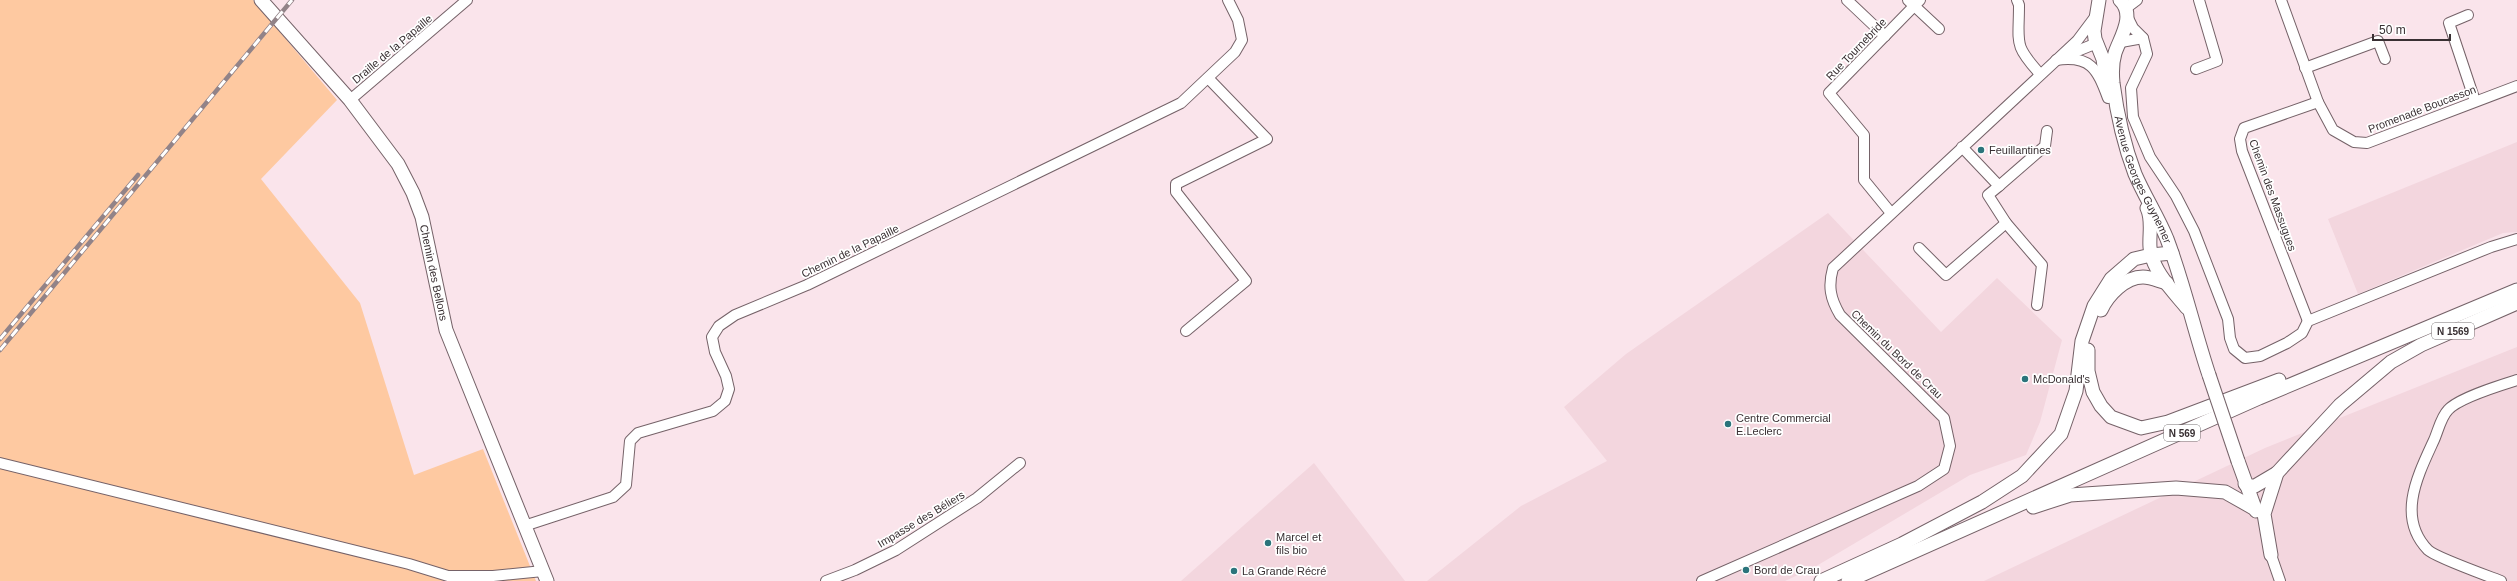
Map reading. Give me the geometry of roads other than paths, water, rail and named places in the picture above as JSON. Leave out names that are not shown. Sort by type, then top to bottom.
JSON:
[{"type":"main road","name":"Chemin des Bellons","points":[[261,0],[350,100],[398,164],[414,193],[422,217],[446,330],[545,576]]},
{"type":"main road","name":"Avenue Georges Guynemer","points":[[2099,1],[2095,17],[2098,45],[2108,98],[2122,155],[2148,210],[2152,234],[2153,260],[2167,283],[2188,309]]},
{"type":"main road","name":"Avenue Georges Guynemer","points":[[2124,7],[2126,26],[2114,60],[2113,82],[2118,119],[2135,174],[2172,253],[2209,375],[2271,555]]},
{"type":"main road","points":[[2098,45],[2112,48],[2119,44]]},
{"type":"main road","points":[[1821,581],[1902,544],[1982,502],[2022,476],[2060,434],[2076,391],[2082,341],[2094,306],[2111,280],[2134,260],[2153,260],[2172,253]]},
{"type":"main road","points":[[2153,260],[2144,277],[2167,283]]},
{"type":"main road","name":"N 569","points":[[2144,277],[2131,278],[2105,302],[2088,349],[2088,371],[2093,392],[2101,406],[2111,418],[2141,428],[2168,422],[2292,375],[2337,365]]},
{"type":"main road","name":"N 569","points":[[1848,581],[2337,365],[2517,290]]},
{"type":"main road","name":"N 1569","points":[[2277,473],[2340,405],[2392,362],[2421,345],[2517,303]]},
{"type":"main road","points":[[2246,484],[2247,486],[2255,486],[2277,473]]},
{"type":"main road","points":[[2271,555],[2264,514],[2277,473]]},
{"type":"main road","name":"N 569","points":[[1963,530],[2078,494],[2176,488],[2225,492],[2255,509]]},
{"type":"street","name":"Draille de la Papaille","points":[[350,100],[468,0]]},
{"type":"street","name":"Chemin de la Papaille","points":[[524,526],[613,497],[626,485],[630,441],[638,433],[714,411],[725,401],[729,389],[726,376],[715,352],[712,337],[719,326],[735,315],[807,285],[1181,102],[1235,52],[1242,40],[1238,20],[1228,0]]},
{"type":"street","points":[[1847,0],[1885,36]]},
{"type":"street","points":[[2017,0],[2019,5],[2018,46],[2022,55],[2040,74]]},
{"type":"street","points":[[2137,0],[2124,7],[2131,25],[2143,38],[2147,54],[2131,88],[2133,117],[2150,157],[2176,196],[2194,231],[2228,319],[2230,338],[2234,349],[2239,355],[2252,358],[2287,343],[2302,333],[2308,321],[2491,247],[2517,239]]},
{"type":"street","points":[[2196,69],[2217,61],[2199,0]]},
{"type":"street","name":"Promenade Boucasson","points":[[2281,0],[2318,102],[2333,130],[2354,142],[2367,143],[2517,86]]},
{"type":"street","points":[[1914,2],[1939,29]]},
{"type":"street","name":"Rue Tournebride","points":[[1891,213],[1864,180],[1864,135],[1830,93],[1885,36],[1914,2]]},
{"type":"street","points":[[2468,15],[2449,23],[2475,102]]},
{"type":"street","name":"Chemin du Bord de Crau","points":[[1702,581],[1918,486],[1944,469],[1950,446],[1944,418],[1848,326],[1833,304],[1830,293],[1829,281],[1833,268],[1962,146],[2077,41],[2095,17]]},
{"type":"street","points":[[2119,44],[2128,39],[2143,38]]},
{"type":"street","points":[[2305,68],[2378,41],[2385,59]]},
{"type":"street","name":"Chemin du Bord de Crau","points":[[2056,60],[2098,45]]},
{"type":"street","points":[[2056,60],[2076,58],[2092,65],[2108,98]]},
{"type":"street","points":[[1186,331],[1246,281],[1176,192],[1176,184],[1267,139],[1208,78]]},
{"type":"street","name":"Chemin des Massugues","points":[[2308,321],[2242,151],[2240,138],[2244,128],[2318,102]]},
{"type":"street","points":[[2037,305],[2042,265],[2006,223],[1988,195],[2045,146],[2047,131]]},
{"type":"street","points":[[1962,146],[1999,186]]},
{"type":"street","points":[[1919,248],[1946,275],[2006,223]]},
{"type":"street","points":[[2501,581],[2429,551],[2416,533],[2413,523],[2411,516],[2412,494],[2448,409],[2480,392],[2517,380]]},
{"type":"street","points":[[0,463],[402,562],[448,576],[545,576]]},
{"type":"street","name":"Impasse des Béliers","points":[[826,581],[855,570],[896,550],[977,498],[1020,463]]},
{"type":"street","points":[[2271,555],[2280,581]]},
{"type":"railway","points":[[0,350],[292,0]]},
{"type":"railway","points":[[0,339],[138,175]]},
{"type":"place","name":"Feuillantines","points":[[1981,150]]},
{"type":"place","name":"McDonald's","points":[[2025,379]]},
{"type":"place","name":"Centre Commercial E.Leclerc","points":[[1728,424]]},
{"type":"place","name":"Marcel et fils bio","points":[[1268,543]]},
{"type":"place","name":"Bord de Crau","points":[[1746,570]]},
{"type":"place","name":"La Grande Récré","points":[[1234,571]]}]
